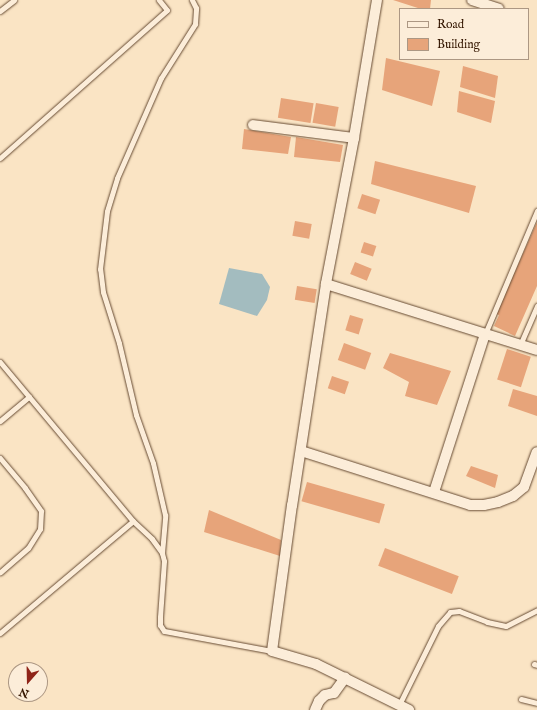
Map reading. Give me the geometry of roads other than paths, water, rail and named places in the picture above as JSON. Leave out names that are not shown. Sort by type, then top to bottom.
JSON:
[{"type":"street","points":[[377,0],[354,138],[326,284],[292,505],[272,651],[316,664],[409,710]]},
{"type":"street","points":[[472,0],[496,8]]},
{"type":"street","points":[[253,125],[354,138]]},
{"type":"street","points":[[326,284],[537,350]]},
{"type":"street","points":[[434,492],[484,334]]},
{"type":"street","points":[[301,451],[434,492],[470,505],[484,505],[498,502],[513,496],[524,487],[537,452]]},
{"type":"street","points":[[316,710],[319,701],[325,695],[334,693],[345,678]]},
{"type":"lane","points":[[0,11],[14,0]]},
{"type":"lane","points":[[0,158],[167,10],[159,0]]},
{"type":"lane","points":[[192,0],[196,8],[195,24],[162,78],[117,178],[107,211],[100,269],[103,292],[119,343],[136,415],[153,464],[165,515],[162,553],[164,561],[160,625],[166,632],[272,651]]},
{"type":"lane","points":[[484,334],[537,211]]},
{"type":"lane","points":[[520,345],[537,306]]},
{"type":"lane","points":[[0,362],[133,521],[152,539],[162,553]]},
{"type":"lane","points":[[0,421],[29,397]]},
{"type":"lane","points":[[0,458],[25,488],[41,511],[40,529],[28,548],[0,572]]},
{"type":"lane","points":[[0,633],[133,521]]},
{"type":"lane","points":[[399,705],[438,626],[450,612],[459,611],[487,622],[506,626],[537,610]]},
{"type":"lane","points":[[521,699],[537,702]]},
{"type":"water","points":[[229,268],[262,274],[270,287],[267,300],[257,316],[219,304]]}]
